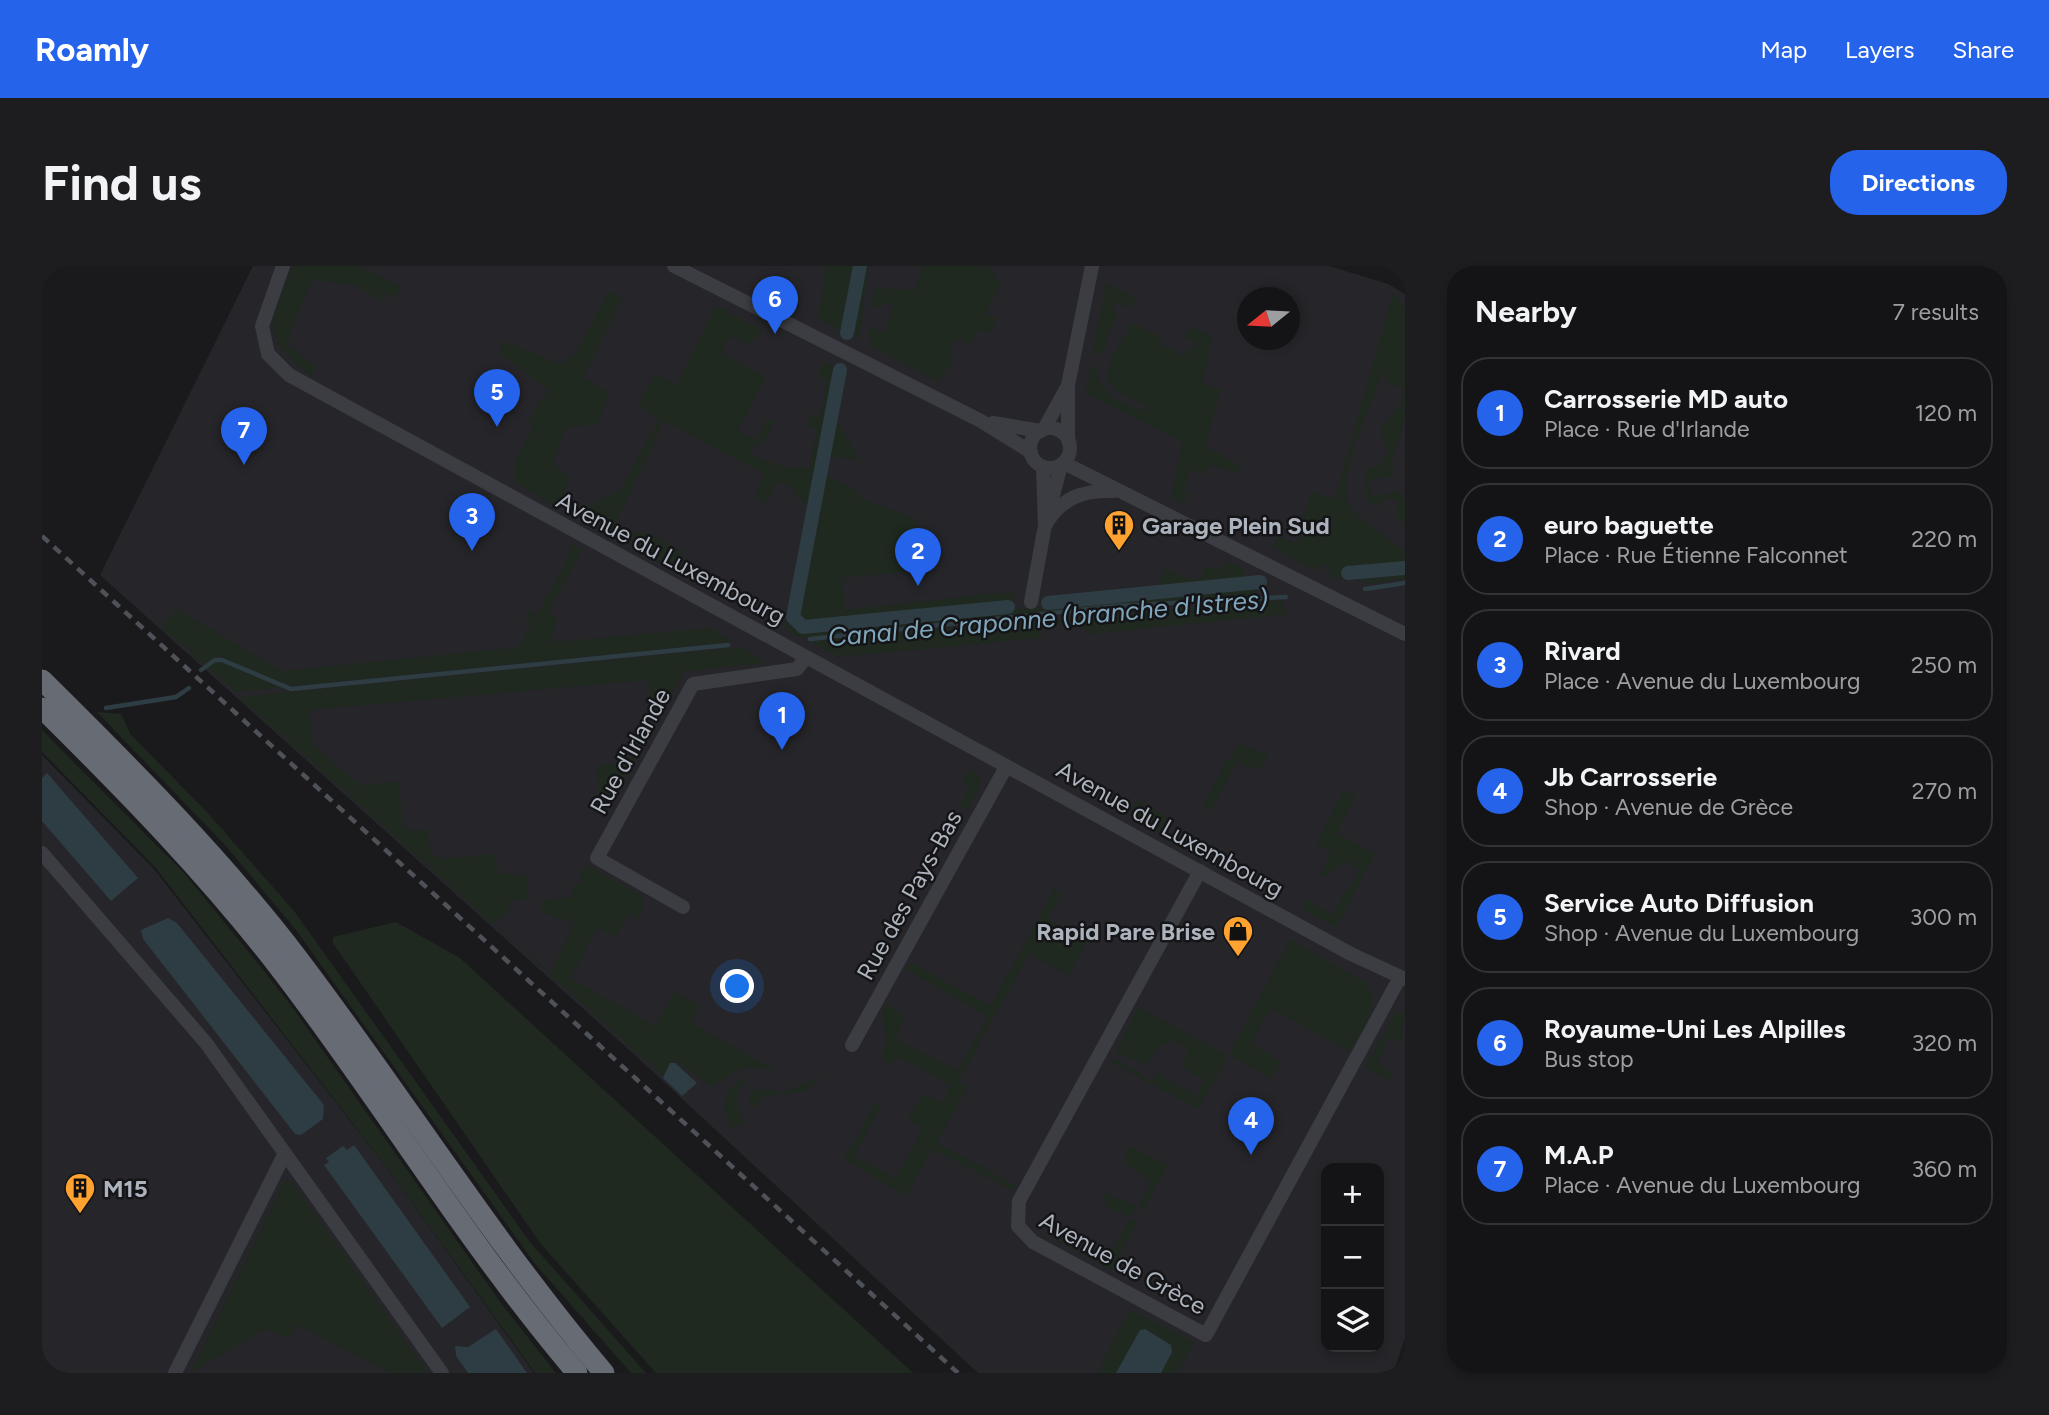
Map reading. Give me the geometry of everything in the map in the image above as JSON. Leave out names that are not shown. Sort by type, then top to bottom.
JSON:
[{"type":"highway","points":[[42,680],[187,827],[244,890],[356,1036],[498,1241],[604,1373]]},
{"type":"highway","points":[[42,708],[170,838],[228,902],[339,1047],[490,1264],[577,1373]]},
{"type":"street","name":"Avenue du Luxembourg","points":[[283,266],[262,326],[268,354],[289,375],[1402,979]]},
{"type":"street","points":[[674,266],[981,421],[1031,452],[1043,467],[1045,525]]},
{"type":"street","points":[[1031,602],[1045,525],[1069,442],[1068,385],[1091,266]]},
{"type":"street","points":[[1031,452],[1032,439],[1042,430],[1068,385]]},
{"type":"street","points":[[981,421],[1060,431],[1091,476]]},
{"type":"street","points":[[1043,467],[1062,464],[1091,476],[1405,634]]},
{"type":"street","points":[[1045,525],[1054,511],[1075,496],[1095,491],[1121,492]]},
{"type":"street","name":"Rue d'Irlande","points":[[683,907],[597,858],[693,684],[797,669],[806,657]]},
{"type":"street","name":"Rue des Pays-Bas","points":[[852,1045],[1006,766]]},
{"type":"street","points":[[42,853],[206,1043],[284,1156],[442,1373]]},
{"type":"street","name":"Avenue de Grèce","points":[[1200,871],[1019,1201],[1018,1226],[1033,1242],[1206,1335],[1402,979]]},
{"type":"street","points":[[175,1373],[284,1156]]},
{"type":"shaded area","points":[[253,266],[1329,266],[1388,284],[1405,294],[1405,1338],[1393,1373],[978,1373],[637,1057],[100,575]]},
{"type":"shaded area","points":[[42,755],[154,869],[390,1172],[534,1373],[42,1373]]},
{"type":"shaded area","points":[[47,773],[138,878],[111,901],[42,821],[42,778]]},
{"type":"shaded area","points":[[168,918],[177,923],[324,1105],[323,1119],[301,1135],[295,1134],[143,939],[141,930]]},
{"type":"shaded area","points":[[670,1063],[675,1063],[697,1083],[682,1096],[663,1078]]},
{"type":"shaded area","points":[[354,1145],[470,1307],[442,1328],[324,1165],[329,1162],[326,1158],[343,1146],[347,1150]]},
{"type":"shaded area","points":[[496,1329],[527,1373],[468,1373],[456,1356],[455,1346],[468,1347]]},
{"type":"shaded area","points":[[1145,1329],[1171,1345],[1172,1352],[1161,1373],[1116,1373],[1140,1330]]},
{"type":"green space","points":[[294,266],[359,266],[401,287],[395,299],[384,292],[381,301],[357,286],[313,280],[291,330],[288,346],[316,367],[311,376],[283,349],[273,326],[278,300]]},
{"type":"green space","points":[[826,266],[858,266],[844,333],[818,319]]},
{"type":"green space","points":[[863,266],[868,266],[860,338],[851,333]]},
{"type":"green space","points":[[923,266],[988,266],[1001,284],[986,313],[997,319],[989,334],[978,329],[970,344],[956,338],[948,355],[954,359],[939,382],[872,347],[868,332],[875,326],[878,332],[884,334],[894,304],[871,307],[874,287],[914,291]]},
{"type":"green space","points":[[1106,283],[1138,299],[1127,308],[1116,302],[1113,309],[1117,319],[1108,334],[1105,351],[1092,355]]},
{"type":"green space","points":[[609,292],[623,297],[583,378],[609,392],[599,423],[566,428],[553,463],[569,478],[559,508],[515,482],[515,460],[534,424],[527,420],[549,390],[498,353],[504,341],[560,364],[574,355]]},
{"type":"green space","points":[[1393,292],[1405,307],[1405,419],[1392,462],[1394,476],[1369,480],[1372,496],[1400,491],[1405,497],[1405,524],[1396,515],[1399,502],[1387,498],[1376,508],[1366,499],[1365,467],[1378,467],[1388,451],[1379,430],[1400,405],[1404,388],[1389,384],[1383,372],[1355,444],[1346,480],[1349,508],[1405,552],[1405,579],[1367,584],[1364,580],[1331,577],[1328,567],[1323,565],[1314,571],[1273,547],[1277,537],[1297,543],[1299,536],[1306,537],[1309,525],[1302,524],[1311,492],[1335,499]]},
{"type":"green space","points":[[716,306],[764,331],[748,344],[730,336],[722,354],[766,377],[738,431],[756,440],[767,418],[774,422],[763,444],[757,442],[750,455],[785,467],[809,468],[817,428],[808,425],[810,414],[820,416],[827,380],[818,376],[823,361],[839,368],[792,617],[802,629],[1257,587],[1255,597],[1113,605],[803,638],[785,630],[807,505],[793,495],[795,490],[778,481],[767,503],[754,498],[764,474],[664,421],[610,534],[571,514],[619,491],[659,419],[638,406],[655,373],[676,385]]},
{"type":"green space","points":[[1133,323],[1163,338],[1160,344],[1184,356],[1187,349],[1192,351],[1196,343],[1183,336],[1193,327],[1212,336],[1203,383],[1221,390],[1205,446],[1241,466],[1241,472],[1208,465],[1205,475],[1190,470],[1184,491],[1190,493],[1183,504],[1171,496],[1183,442],[1085,393],[1092,364],[1098,369],[1096,376],[1111,398],[1143,411],[1147,406],[1116,391],[1106,378],[1112,356]]},
{"type":"green space","points":[[843,371],[846,372],[836,420],[861,461],[830,456],[826,475],[858,491],[860,498],[919,520],[903,546],[904,572],[842,578],[845,610],[993,593],[1014,593],[1013,604],[804,624],[796,615]]},
{"type":"green space","points":[[633,531],[654,536],[682,551],[678,563],[701,574],[698,583],[630,546]]},
{"type":"green space","points":[[571,543],[582,550],[548,613],[557,618],[552,642],[712,628],[732,642],[235,692],[161,626],[177,609],[281,671],[519,647],[532,623],[524,618],[529,610],[537,614],[568,560]]},
{"type":"green space","points":[[1226,561],[1243,569],[1243,581],[1158,589],[1164,569],[1194,580],[1200,579],[1206,566],[1222,570]]},
{"type":"green space","points":[[1282,600],[1287,614],[1089,634],[1080,622],[1041,627],[1041,638],[837,657],[809,641]]},
{"type":"green space","points":[[743,647],[765,663],[685,671],[660,712],[653,709],[648,680],[309,710],[313,746],[360,785],[399,781],[403,829],[427,830],[431,852],[440,859],[495,854],[498,874],[526,875],[529,899],[511,900],[509,909],[494,924],[550,973],[574,923],[542,913],[542,900],[571,898],[573,884],[581,883],[580,870],[589,866],[642,896],[643,908],[637,919],[629,914],[616,936],[597,929],[570,978],[655,1026],[675,992],[701,1005],[691,1023],[780,1073],[760,1068],[745,1069],[737,1071],[713,1087],[673,1060],[663,1076],[239,697]]},
{"type":"green space","points":[[97,712],[121,714],[131,735],[207,812],[294,911],[530,1242],[646,1373],[631,1373],[536,1265],[296,930],[226,846]]},
{"type":"green space","points":[[42,730],[184,873],[252,956],[290,1004],[501,1303],[556,1373],[535,1373],[390,1172],[155,867],[42,752]]},
{"type":"green space","points":[[1239,743],[1268,755],[1261,768],[1249,768],[1230,757]]},
{"type":"green space","points":[[637,756],[603,820],[596,768]]},
{"type":"green space","points":[[1228,758],[1237,763],[1211,811],[1202,806]]},
{"type":"green space","points":[[970,768],[980,777],[981,783],[968,811],[960,806],[970,787],[962,782]]},
{"type":"green space","points":[[1343,791],[1357,795],[1337,833],[1375,854],[1336,927],[1301,909],[1308,900],[1332,914],[1360,870],[1347,861],[1324,877],[1320,874],[1331,852],[1316,844]]},
{"type":"green space","points":[[1137,800],[1168,817],[1159,832],[1129,815]]},
{"type":"green space","points":[[1054,889],[1061,893],[1048,920],[1087,941],[1068,975],[1029,954],[958,1082],[967,1088],[937,1143],[1017,1186],[1014,1191],[932,1149],[906,1196],[844,1159],[876,1102],[882,1105],[854,1156],[896,1178],[923,1128],[908,1119],[922,1095],[943,1102],[951,1085],[901,1058],[888,1063],[882,1060],[886,1040],[882,1011],[888,1004],[901,1015],[903,1021],[896,1039],[957,1071],[988,1017],[906,969],[909,962],[991,1006]]},
{"type":"green space","points":[[396,922],[460,958],[913,1373],[656,1373],[540,1243],[333,943],[333,937]]},
{"type":"green space","points":[[1290,940],[1365,982],[1371,990],[1372,1007],[1350,1051],[1271,1009],[1250,1043],[1281,1062],[1271,1079],[1229,1054]]},
{"type":"green space","points":[[1139,1007],[1228,1056],[1199,1109],[1110,1062],[1113,1058],[1152,1081],[1156,1073],[1196,1096],[1206,1080],[1181,1067],[1189,1049],[1171,1040],[1168,1045],[1163,1044],[1146,1064],[1115,1053]]},
{"type":"green space","points":[[1405,1010],[1404,1033],[1400,1042],[1389,1038],[1381,1050],[1384,1052],[1378,1063],[1393,1074],[1391,1081],[1365,1068],[1394,1015]]},
{"type":"green space","points":[[823,1076],[805,1091],[765,1096],[754,1108],[750,1104],[751,1093],[760,1089],[782,1092]]},
{"type":"green space","points":[[749,1077],[736,1096],[739,1115],[746,1122],[732,1128],[725,1112],[726,1097],[734,1085]]},
{"type":"green space","points":[[1128,1145],[1168,1165],[1142,1213],[1139,1208],[1150,1181],[1124,1163]]},
{"type":"green space","points":[[285,1180],[291,1181],[428,1373],[390,1373],[298,1325],[288,1338],[265,1329],[190,1373]]},
{"type":"green space","points":[[1103,1192],[1137,1206],[1129,1217],[1107,1206]]},
{"type":"green space","points":[[1131,1218],[1137,1222],[1111,1271],[1050,1236],[1052,1230],[1108,1255]]},
{"type":"green space","points":[[1130,1310],[1194,1342],[1177,1373],[1099,1373],[1106,1353]]},
{"type":"waterway","points":[[847,333],[860,266]]},
{"type":"waterway","points":[[840,370],[793,617],[803,627],[1008,607]]},
{"type":"waterway","points":[[1348,573],[1405,568]]},
{"type":"waterway","points":[[1048,603],[1260,582]]},
{"type":"waterway","name":"Canal de Craponne (branche d'Istres)","points":[[1365,589],[1405,583]]},
{"type":"waterway","name":"Canal de Craponne (branche d'Istres)","points":[[810,639],[1116,606],[1286,597]]},
{"type":"waterway","name":"Canal de Craponne (branche d'Istres)","points":[[201,670],[215,660],[222,660],[291,689],[728,645]]},
{"type":"waterway","name":"Canal de Craponne (branche d'Istres)","points":[[106,708],[176,697],[189,688]]},
{"type":"railway","points":[[42,536],[958,1373]]},
{"type":"place","name":"Royaume-Uni Les Alpilles","points":[[775,334]]},
{"type":"place","name":"Service Auto Diffusion","points":[[497,427]]},
{"type":"place","name":"M.A.P","points":[[244,465]]},
{"type":"place","name":"Rivard","points":[[472,551]]},
{"type":"place","name":"Garage Plein Sud","points":[[1119,552]]},
{"type":"place","name":"euro baguette","points":[[918,586]]},
{"type":"place","name":"Carrosserie MD auto","points":[[782,750]]},
{"type":"place","name":"Rapid Pare Brise","points":[[1238,958]]},
{"type":"place","name":"Jb Carrosserie","points":[[1251,1155]]},
{"type":"place","name":"M15","points":[[80,1215]]}]
